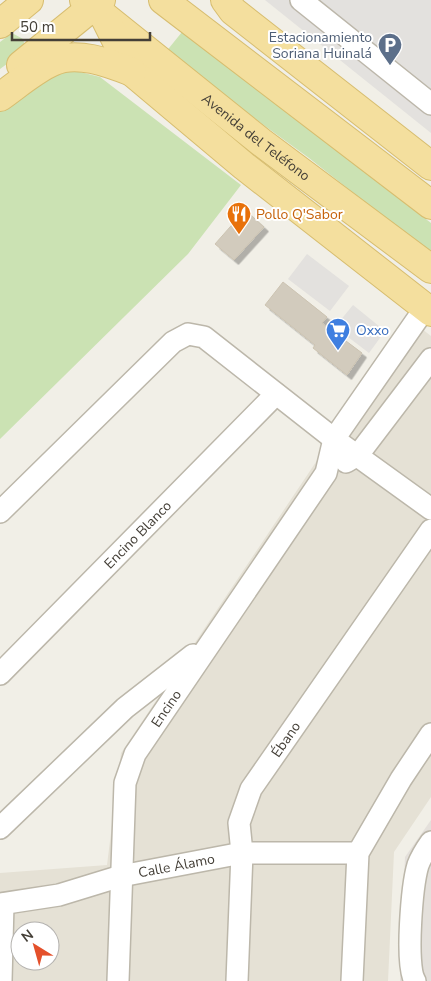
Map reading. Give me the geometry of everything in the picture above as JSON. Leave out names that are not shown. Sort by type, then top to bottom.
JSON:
[{"type":"main road","points":[[0,18],[10,0]]},
{"type":"main road","points":[[0,24],[29,0]]},
{"type":"main road","points":[[163,0],[431,205]]},
{"type":"main road","points":[[225,0],[233,11],[316,78],[431,166]]},
{"type":"main road","points":[[0,81],[95,6],[132,72]]},
{"type":"main road","name":"Avenida del Teléfono","points":[[95,6],[261,142],[431,270]]},
{"type":"main road","points":[[0,97],[53,61],[69,58],[105,62],[132,72],[244,166],[428,310]]},
{"type":"main road","points":[[296,101],[316,78]]},
{"type":"main road","points":[[244,166],[261,142]]},
{"type":"street","points":[[301,0],[431,104]]},
{"type":"street","name":"Encino","points":[[118,981],[126,783],[129,767],[135,754],[208,643],[326,473],[334,439],[428,310]]},
{"type":"street","points":[[0,512],[173,342],[188,334],[204,337],[334,439],[431,510]]},
{"type":"street","points":[[398,349],[427,364]]},
{"type":"street","name":"Encino","points":[[326,473],[358,455],[427,364]]},
{"type":"street","name":"Encino Blanco","points":[[0,674],[276,394]]},
{"type":"street","name":"Ébano","points":[[237,981],[242,853],[240,823],[252,789],[431,530]]},
{"type":"street","points":[[0,828],[126,708],[208,643]]},
{"type":"street","points":[[352,981],[358,852],[401,779],[431,734]]},
{"type":"street","points":[[415,981],[411,975],[410,951],[415,876],[418,864],[431,842]]},
{"type":"street","name":"Calle Álamo","points":[[2,904],[59,895],[121,876],[242,853],[358,852]]},
{"type":"street","points":[[1,981],[2,904]]},
{"type":"shaded area","name":"Estacionamiento Soriana Huinalá","points":[[265,0],[431,0],[431,133]]},
{"type":"shaded area","points":[[307,254],[349,286],[330,311],[288,279]]},
{"type":"shaded area","points":[[353,305],[385,331],[369,353],[335,327]]},
{"type":"shaded area","points":[[422,329],[431,336],[431,797],[394,852],[388,981],[0,981],[0,873],[107,865],[121,753],[324,450]]},
{"type":"shaded area","points":[[431,820],[431,981],[400,981],[405,857]]},
{"type":"green space","points":[[182,32],[431,223],[431,254],[309,158],[165,53]]},
{"type":"green space","points":[[12,33],[23,39],[26,50],[0,69],[0,42]]},
{"type":"green space","points":[[60,67],[100,77],[241,185],[188,254],[0,439],[0,110]]},
{"type":"building","name":"Pollo Q'Sabor","points":[[245,210],[264,227],[234,260],[215,244]]},
{"type":"building","points":[[283,282],[327,317],[322,323],[362,353],[347,375],[313,348],[315,345],[265,305]]},
{"type":"place","name":"Estacionamiento Soriana Huinalá","points":[[390,66]]},
{"type":"place","name":"Pollo Q'Sabor","points":[[239,235]]},
{"type":"place","name":"Oxxo","points":[[338,351]]}]
